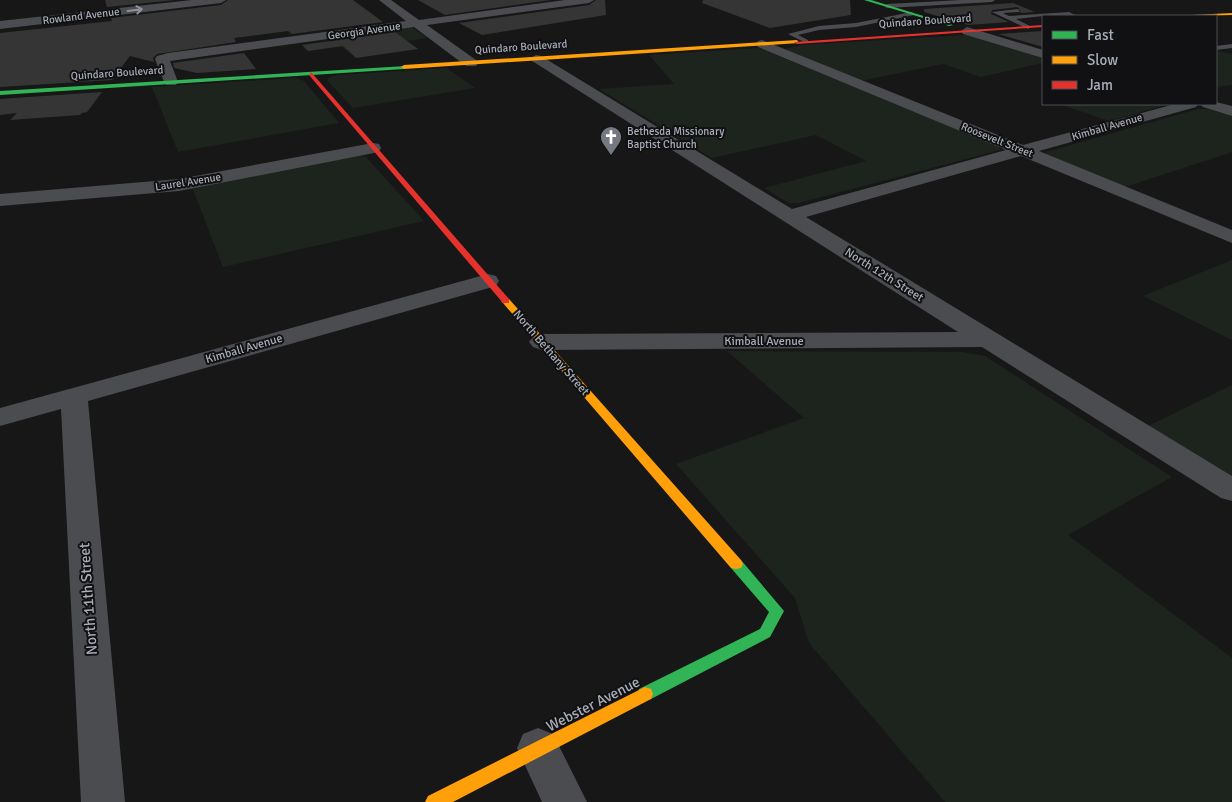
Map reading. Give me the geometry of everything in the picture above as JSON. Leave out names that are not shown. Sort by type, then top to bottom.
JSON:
[{"type":"main road","points":[[866,0],[967,30]]},
{"type":"main road","points":[[1212,15],[1232,14]]},
{"type":"main road","name":"Quindaro Boulevard","points":[[0,93],[1042,26]]},
{"type":"main road","name":"North Bethany Street","points":[[311,74],[488,281],[777,611],[765,633]]},
{"type":"main road","name":"Webster Avenue","points":[[434,802],[765,633]]},
{"type":"street","name":"Rowland Avenue","points":[[0,25],[221,0]]},
{"type":"street","points":[[384,0],[472,63]]},
{"type":"street","name":"Georgia Avenue","points":[[171,82],[162,60],[168,58],[589,0]]},
{"type":"street","points":[[967,30],[1042,54]]},
{"type":"street","name":"Roosevelt Street","points":[[762,44],[1232,237]]},
{"type":"street","name":"North 12th Street","points":[[536,58],[1232,490]]},
{"type":"street","name":"Kimball Avenue","points":[[791,216],[1187,105]]},
{"type":"street","points":[[1211,105],[1232,111]]},
{"type":"street","name":"Laurel Avenue","points":[[0,200],[179,185],[373,148]]},
{"type":"street","name":"Kimball Avenue","points":[[0,417],[488,281]]},
{"type":"street","name":"Kimball Avenue","points":[[542,342],[986,339]]},
{"type":"street","name":"North 11th Street","points":[[74,397],[103,802]]},
{"type":"street","points":[[538,748],[565,802]]},
{"type":"lane","points":[[887,6],[992,0]]},
{"type":"lane","points":[[1005,17],[1027,12],[1068,14]]},
{"type":"lane","points":[[806,41],[791,34],[819,28],[856,25],[912,14]]},
{"type":"lane","points":[[1047,15],[1068,14]]},
{"type":"lane","points":[[1005,17],[1042,15]]},
{"type":"lane","points":[[1005,17],[1028,27]]},
{"type":"lane","points":[[1217,48],[1232,46]]},
{"type":"shaded area","points":[[411,27],[427,38],[346,50],[331,37]]},
{"type":"shaded area","points":[[966,35],[979,37],[1042,57],[1042,63],[981,77],[943,64],[860,81],[785,49],[801,45]]},
{"type":"shaded area","points":[[759,48],[999,146],[1000,150],[799,203],[789,203],[764,188],[866,161],[816,135],[712,158],[599,89],[674,84],[649,55]]},
{"type":"shaded area","points":[[1217,50],[1232,54],[1232,85],[1217,87]]},
{"type":"shaded area","points":[[447,68],[475,88],[353,108],[327,80],[337,75]]},
{"type":"shaded area","points":[[295,78],[304,81],[339,123],[178,152],[152,87]]},
{"type":"shaded area","points":[[1062,105],[1165,105],[1109,121]]},
{"type":"shaded area","points":[[1198,109],[1208,109],[1232,116],[1232,152],[1125,187],[1047,155],[1046,152]]},
{"type":"shaded area","points":[[356,155],[366,157],[424,221],[223,267],[192,187]]},
{"type":"shaded area","points":[[1232,260],[1232,340],[1143,296]]},
{"type":"shaded area","points":[[727,351],[962,352],[985,356],[1172,477],[1068,535],[1232,658],[1232,802],[945,802],[809,643],[795,598],[676,464],[804,418]]},
{"type":"shaded area","points":[[1232,385],[1232,476],[1148,426]]},
{"type":"building","points":[[105,0],[175,0],[107,7]]},
{"type":"building","points":[[228,0],[353,0],[383,22],[292,34],[288,31],[234,38],[236,42],[157,54],[153,58],[154,62],[130,56],[112,80],[0,87],[0,33],[112,21],[111,18],[221,5]]},
{"type":"building","points":[[418,0],[551,0],[445,15]]},
{"type":"building","points":[[596,0],[605,0],[606,15],[482,35],[459,23],[589,5]]},
{"type":"building","points":[[703,0],[850,0],[851,15],[770,28],[702,3]]},
{"type":"building","points":[[1013,3],[1035,12],[1021,13],[1018,7],[992,10],[991,14],[1009,22],[968,25],[924,12],[924,9]]},
{"type":"building","points":[[1042,31],[1042,47],[998,34]]},
{"type":"building","points":[[395,32],[418,49],[356,58],[343,46],[308,51],[302,45]]},
{"type":"building","points":[[244,53],[256,69],[197,73],[174,68],[173,63]]},
{"type":"building","points":[[102,92],[87,112],[80,115],[10,120],[17,113],[0,115],[0,99]]},
{"type":"traffic: fast","points":[[866,0],[951,25]]},
{"type":"traffic: fast","points":[[0,93],[404,67]]},
{"type":"traffic: fast","points":[[645,694],[765,633],[777,611],[736,564]]},
{"type":"traffic: slow","points":[[1212,15],[1232,14]]},
{"type":"traffic: slow","points":[[404,67],[797,42]]},
{"type":"traffic: slow","points":[[506,301],[736,564]]},
{"type":"traffic: slow","points":[[434,802],[645,694]]},
{"type":"traffic: jam","points":[[797,42],[1042,26]]},
{"type":"traffic: jam","points":[[311,74],[506,301]]},
{"type":"place","name":"Bethesda Missionary Baptist Church","points":[[611,156]]}]
